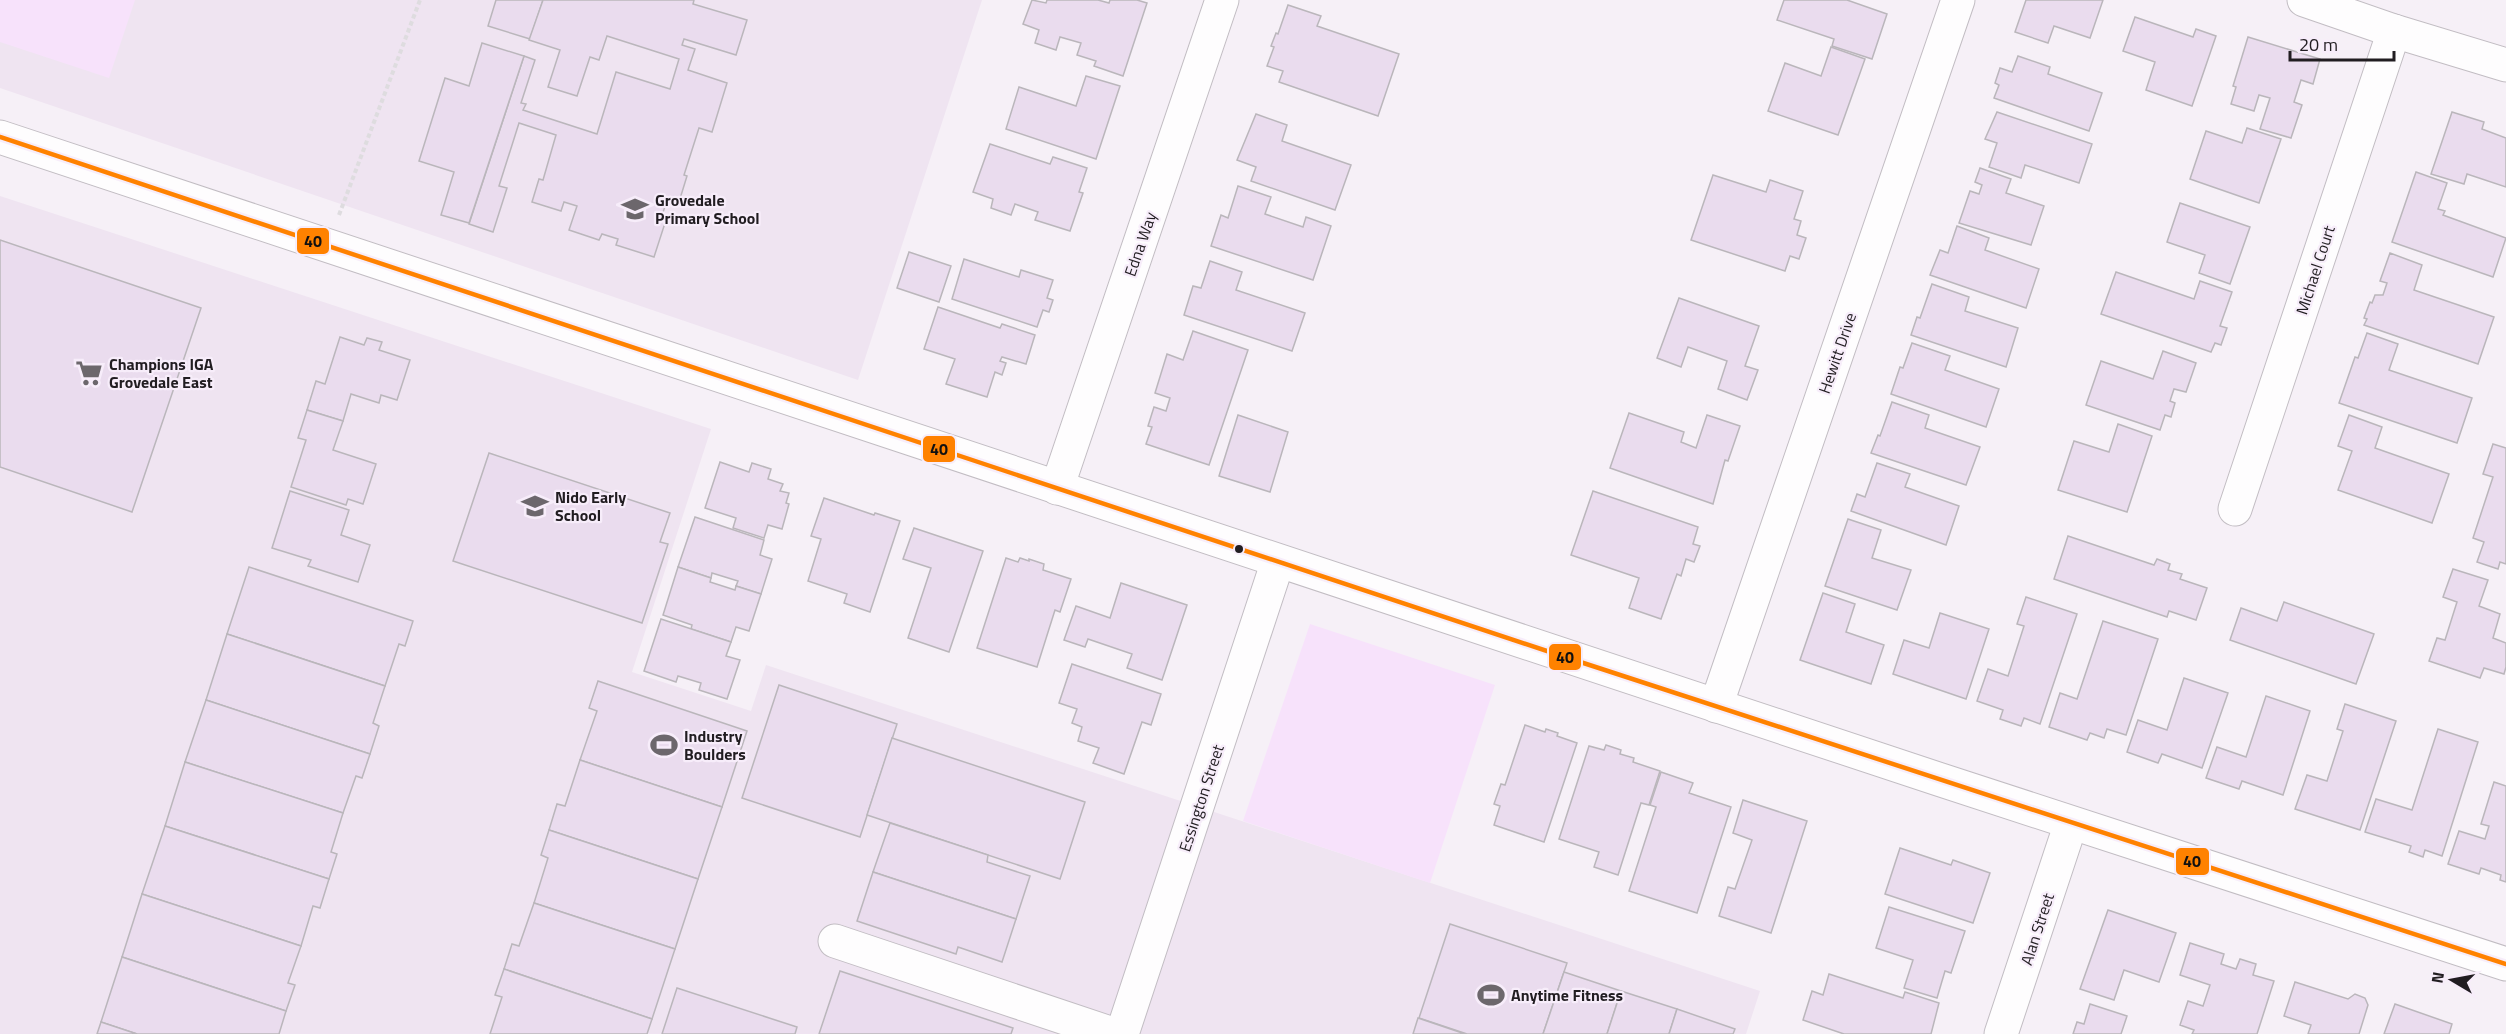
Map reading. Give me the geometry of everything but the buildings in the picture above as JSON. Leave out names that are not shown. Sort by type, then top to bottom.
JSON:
[{"type":"street","name":"Edna Way","points":[[1057,488],[1222,0]]},
{"type":"street","name":"Hewitt Drive","points":[[1716,706],[1958,0]]},
{"type":"street","points":[[2304,0],[2394,31],[2506,65]]},
{"type":"street","name":"Michael Court","points":[[2235,509],[2394,31]]},
{"type":"street","points":[[0,137],[444,287],[2506,964]]},
{"type":"street","name":"Essington Street","points":[[1122,1034],[1278,561]]},
{"type":"street","name":"Alan Street","points":[[2001,1034],[2072,823]]},
{"type":"street","points":[[835,941],[1113,1034]]},
{"type":"path","points":[[327,246],[420,0]]},
{"type":"shaded area","name":"Grovedale Primary School","points":[[0,0],[982,0],[858,380],[0,88]]},
{"type":"shaded area","points":[[0,0],[135,0],[109,78],[0,42]]},
{"type":"shaded area","points":[[0,196],[711,429],[632,672],[751,711],[766,665],[1760,991],[1746,1034],[0,1034]]},
{"type":"shaded area","points":[[1310,624],[1495,685],[1430,883],[1243,821]]},
{"type":"transit line","name":"40","points":[[0,137],[1565,657],[2506,964]]},
{"type":"place","name":"Grovedale Primary School","points":[[635,209]]},
{"type":"place","name":"Champions IGA Grovedale East","points":[[89,373]]},
{"type":"place","name":"Nido Early School","points":[[535,506]]},
{"type":"place","name":"Industry Boulders","points":[[664,745]]},
{"type":"place","name":"Anytime Fitness","points":[[1491,995]]}]
